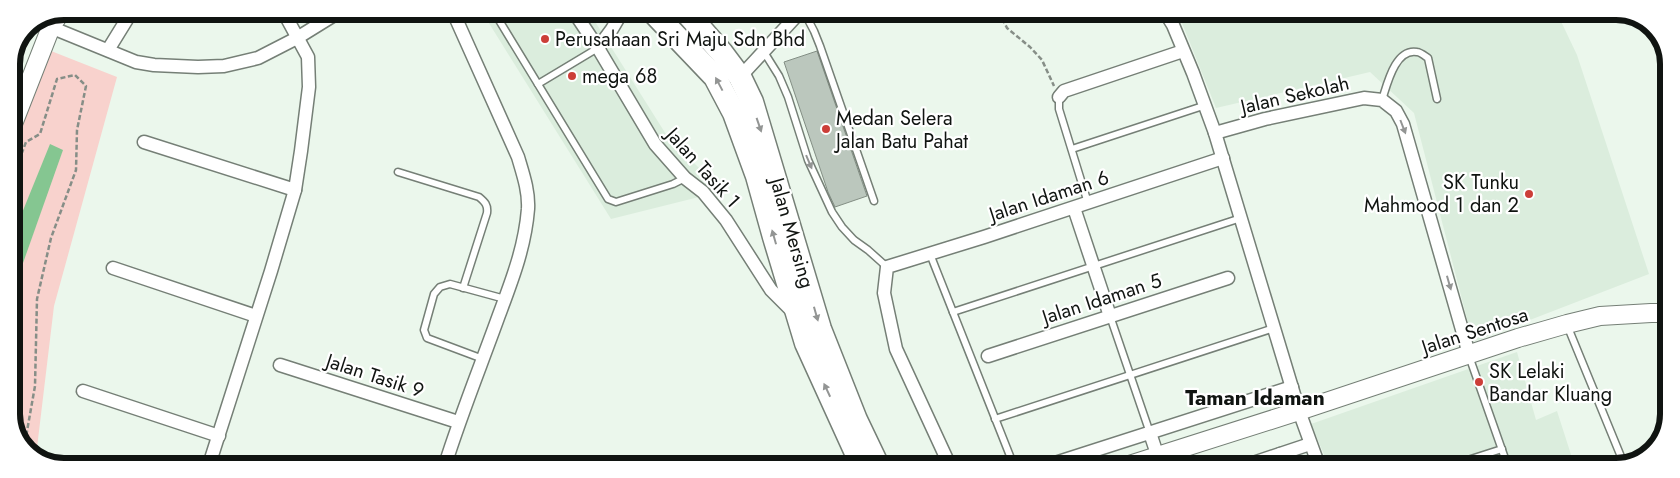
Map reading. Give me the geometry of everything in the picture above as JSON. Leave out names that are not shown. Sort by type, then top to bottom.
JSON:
[{"type":"highway","points":[[660,20],[715,77],[734,113],[758,176],[806,343],[858,458]]},
{"type":"highway","name":"Jalan Mersing","points":[[693,20],[740,77],[752,102],[820,329],[856,420],[874,458]]},
{"type":"street","points":[[108,50],[126,20]]},
{"type":"street","points":[[212,458],[256,316],[272,271],[295,190],[302,151],[309,87],[308,57],[287,20]]},
{"type":"street","points":[[53,22],[136,62],[198,68],[224,66],[258,58],[297,38],[326,20]]},
{"type":"street","points":[[447,458],[458,422],[514,277],[524,240],[528,207],[525,180],[505,127],[457,20]]},
{"type":"street","name":"Jalan Tasik 1","points":[[579,20],[655,144],[685,178],[703,192],[720,213],[771,290],[798,317]]},
{"type":"street","points":[[598,48],[617,20]]},
{"type":"street","points":[[740,77],[794,20]]},
{"type":"street","points":[[1170,20],[1206,106],[1299,411],[1316,458]]},
{"type":"street","points":[[20,104],[49,22]]},
{"type":"street","points":[[1059,97],[1064,91],[1183,51]]},
{"type":"street","name":"Jalan Sekolah","points":[[1215,134],[1265,119],[1340,102],[1364,98],[1382,100]]},
{"type":"street","points":[[1382,100],[1396,111],[1403,124],[1469,354]]},
{"type":"street","points":[[144,142],[295,190]]},
{"type":"street","name":"Jalan Idaman 6","points":[[887,267],[1074,208],[1223,158]]},
{"type":"street","points":[[1074,208],[1110,316]]},
{"type":"street","points":[[887,267],[884,293],[896,349],[946,458]]},
{"type":"street","points":[[113,268],[256,316]]},
{"type":"street","name":"Jalan Idaman 5","points":[[988,356],[1228,278]]},
{"type":"street","name":"Jalan Sentosa","points":[[1167,458],[1299,411],[1469,354],[1567,324],[1600,316],[1660,314]]},
{"type":"street","name":"Jalan Tasik 9","points":[[280,365],[458,422]]},
{"type":"street","points":[[1071,458],[1292,387]]},
{"type":"street","points":[[83,391],[219,436]]},
{"type":"street","points":[[1150,433],[1158,458]]},
{"type":"street","points":[[1286,458],[1310,444]]},
{"type":"lane","points":[[499,20],[608,199],[616,202],[673,184],[685,178]]},
{"type":"lane","points":[[807,20],[820,46],[874,201]]},
{"type":"lane","points":[[538,84],[598,48]]},
{"type":"lane","points":[[764,52],[788,97],[808,160],[832,212],[854,240],[887,267]]},
{"type":"lane","points":[[1382,100],[1397,60],[1406,53],[1418,52],[1428,58],[1437,99]]},
{"type":"lane","points":[[1059,97],[1059,109],[1088,203]]},
{"type":"lane","points":[[1072,149],[1206,106]]},
{"type":"lane","points":[[398,172],[479,197],[488,207],[464,288]]},
{"type":"lane","points":[[953,312],[1241,218]]},
{"type":"lane","points":[[930,254],[1011,458]]},
{"type":"lane","points":[[483,359],[427,338],[424,330],[434,294],[440,287],[450,284],[505,299]]},
{"type":"lane","points":[[1110,316],[1150,433]]},
{"type":"lane","points":[[1567,324],[1621,457]]},
{"type":"lane","points":[[995,419],[1274,328]]},
{"type":"lane","points":[[1469,354],[1505,458]]},
{"type":"lane","points":[[1472,458],[1502,449]]},
{"type":"path","points":[[1003,20],[1007,28],[1042,60],[1059,97]]},
{"type":"path","points":[[20,158],[26,142],[40,134],[57,79],[75,75],[86,86],[77,130],[76,170],[50,238],[36,299],[35,386],[26,436]]},
{"type":"shaded area","points":[[487,20],[594,20],[669,139],[723,191],[611,219]]},
{"type":"shaded area","name":"SK Tunku Mahmood 1 dan 2","points":[[1184,20],[1560,20],[1577,55],[1649,274],[1473,342],[1414,113],[1370,72],[1216,108],[1182,23]]},
{"type":"shaded area","points":[[46,49],[117,77],[54,306],[37,449],[25,434],[20,417],[20,119]]},
{"type":"shaded area","points":[[50,144],[63,150],[20,272],[20,218]]},
{"type":"shaded area","name":"SK Lelaki Bandar Kluang","points":[[1517,352],[1536,420],[1557,411],[1572,458],[1326,458],[1311,424]]},
{"type":"building","name":"Medan Selera Jalan Batu Pahat","points":[[817,51],[867,196],[835,207],[828,192],[784,62]]},
{"type":"place","name":"Perusahaan Sri Maju Sdn Bhd","points":[[545,39]]},
{"type":"place","name":"mega 68","points":[[572,76]]},
{"type":"place","name":"Medan Selera Jalan Batu Pahat","points":[[826,129]]},
{"type":"place","name":"SK Tunku Mahmood 1 dan 2","points":[[1529,194]]},
{"type":"place","name":"SK Lelaki Bandar Kluang","points":[[1479,382]]},
{"type":"district","name":"Taman Idaman","points":[[1255,398]]}]
